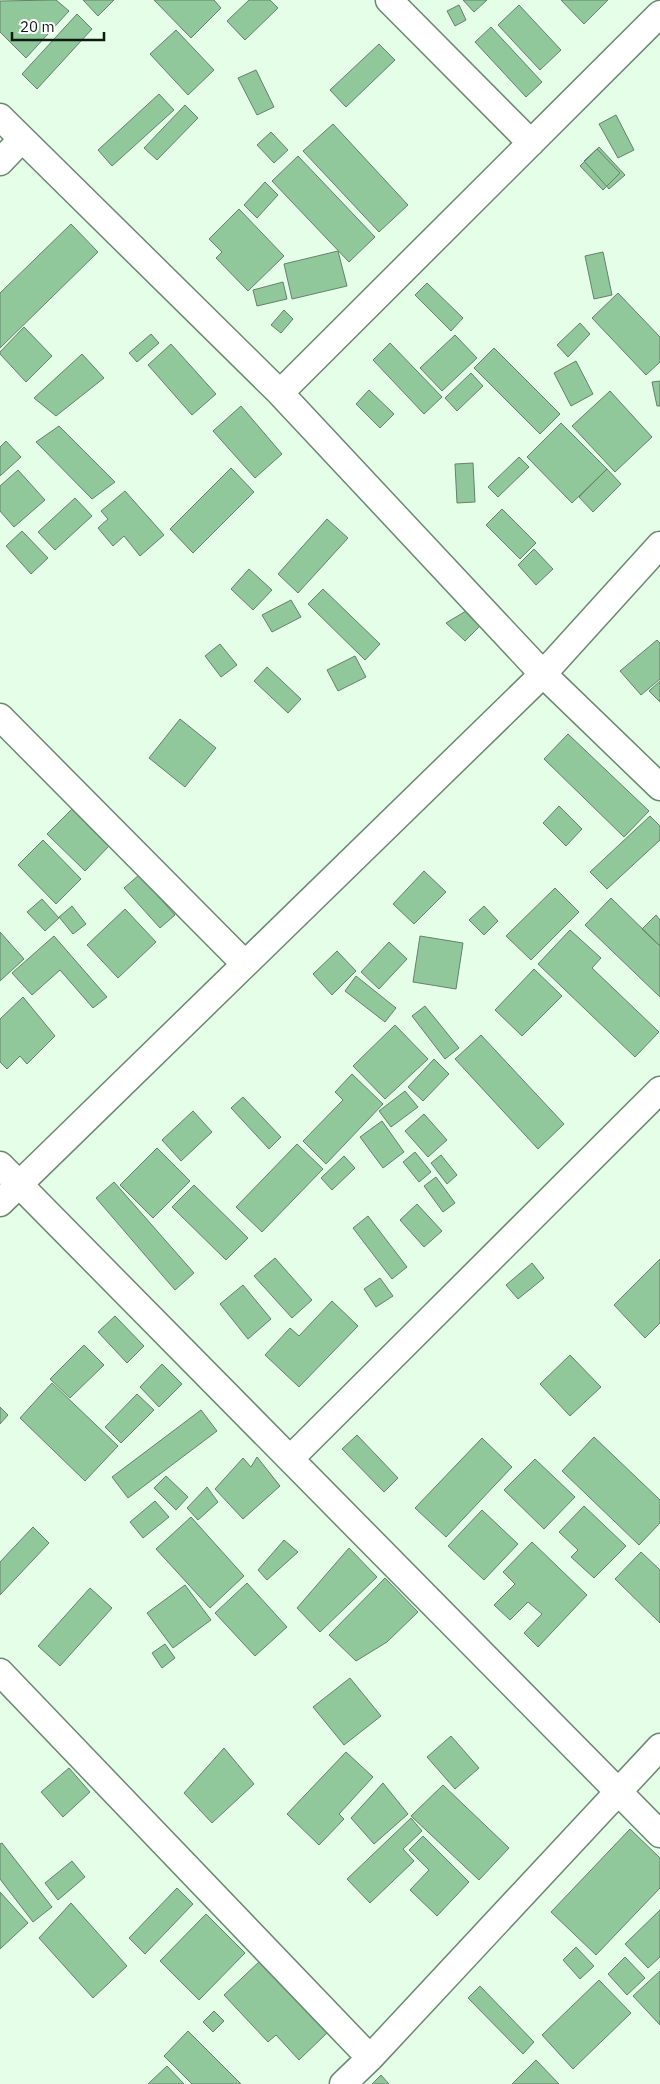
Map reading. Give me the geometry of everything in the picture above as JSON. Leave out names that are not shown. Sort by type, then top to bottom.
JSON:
[{"type":"street","points":[[389,0],[531,143]]},
{"type":"street","points":[[280,393],[660,14]]},
{"type":"street","points":[[0,118],[280,393],[543,674],[660,787]]},
{"type":"street","points":[[0,162],[22,139]]},
{"type":"street","points":[[0,1203],[543,674],[660,545]]},
{"type":"street","points":[[0,717],[245,964]]},
{"type":"street","points":[[290,1459],[660,1090]]},
{"type":"street","points":[[0,1165],[660,1834]]},
{"type":"street","points":[[0,1672],[370,2058]]},
{"type":"street","points":[[343,2084],[370,2058],[660,1747]]},
{"type":"building","points":[[56,0],[69,11],[26,58],[0,32],[0,1]]},
{"type":"building","points":[[83,0],[114,0],[98,16]]},
{"type":"building","points":[[154,0],[214,0],[221,8],[191,38]]},
{"type":"building","points":[[249,0],[270,0],[278,8],[245,40],[227,21]]},
{"type":"building","points":[[463,0],[487,0],[474,12]]},
{"type":"building","points":[[561,0],[608,0],[584,24]]},
{"type":"building","points":[[459,5],[466,20],[455,26],[447,11]]},
{"type":"building","points":[[519,5],[561,50],[540,70],[498,25]]},
{"type":"building","points":[[77,14],[92,29],[37,89],[22,74]]},
{"type":"building","points":[[491,27],[542,82],[526,97],[475,42]]},
{"type":"building","points":[[176,30],[214,70],[188,95],[150,54]]},
{"type":"building","points":[[379,44],[395,60],[346,107],[330,90]]},
{"type":"building","points":[[256,70],[274,107],[257,115],[238,78]]},
{"type":"building","points":[[159,94],[174,110],[112,166],[98,150]]},
{"type":"building","points":[[185,105],[198,118],[157,160],[144,148]]},
{"type":"building","points":[[616,115],[634,150],[618,158],[599,124]]},
{"type":"building","points":[[333,124],[408,205],[379,232],[303,151]]},
{"type":"building","points":[[271,132],[288,150],[274,163],[257,145]]},
{"type":"building","points":[[599,147],[625,175],[609,189],[584,161]]},
{"type":"building","points":[[597,149],[620,173],[603,190],[580,166]]},
{"type":"building","points":[[298,156],[375,237],[349,262],[272,181]]},
{"type":"building","points":[[265,182],[278,195],[257,218],[244,205]]},
{"type":"building","points":[[239,209],[284,256],[248,291],[216,258],[222,252],[209,239]]},
{"type":"building","points":[[71,224],[98,252],[0,348],[0,293]]},
{"type":"building","points":[[338,251],[347,286],[292,299],[284,264]]},
{"type":"building","points":[[603,252],[612,295],[594,299],[585,256]]},
{"type":"building","points":[[283,282],[287,299],[257,306],[253,290]]},
{"type":"building","points":[[427,283],[463,318],[451,331],[415,295]]},
{"type":"building","points":[[618,293],[660,337],[660,362],[646,375],[592,318]]},
{"type":"building","points":[[284,310],[293,319],[281,333],[271,325]]},
{"type":"building","points":[[580,323],[590,334],[568,357],[557,345]]},
{"type":"building","points":[[24,327],[52,356],[26,382],[0,354]]},
{"type":"building","points":[[151,334],[159,343],[137,362],[129,353]]},
{"type":"building","points":[[455,335],[477,358],[442,391],[420,368]]},
{"type":"building","points":[[390,343],[442,397],[424,414],[373,360]]},
{"type":"building","points":[[171,344],[216,394],[192,415],[148,365]]},
{"type":"building","points":[[494,348],[560,414],[540,434],[474,368]]},
{"type":"building","points":[[82,354],[104,378],[56,416],[34,398]]},
{"type":"building","points":[[576,361],[593,394],[571,406],[554,373]]},
{"type":"building","points":[[471,373],[483,386],[457,411],[445,398]]},
{"type":"building","points":[[660,381],[660,406],[657,406],[652,382]]},
{"type":"building","points":[[369,390],[394,414],[380,428],[356,404]]},
{"type":"building","points":[[610,391],[652,437],[615,472],[572,426]]},
{"type":"building","points":[[241,406],[282,454],[255,478],[213,431]]},
{"type":"building","points":[[561,423],[607,469],[572,503],[527,457]]},
{"type":"building","points":[[59,426],[115,482],[92,499],[36,442]]},
{"type":"building","points":[[6,441],[21,457],[0,476],[0,447]]},
{"type":"building","points":[[519,457],[529,467],[498,497],[488,487]]},
{"type":"building","points":[[473,463],[475,502],[457,503],[455,464]]},
{"type":"building","points":[[231,468],[254,492],[193,553],[170,529]]},
{"type":"building","points":[[607,469],[621,484],[593,512],[579,497]]},
{"type":"building","points":[[18,470],[45,500],[14,527],[0,511],[0,486]]},
{"type":"building","points":[[125,491],[164,535],[140,556],[124,536],[113,546],[98,528],[108,519],[101,511]]},
{"type":"building","points":[[75,498],[92,516],[55,550],[38,532]]},
{"type":"building","points":[[502,509],[536,543],[520,559],[486,525]]},
{"type":"building","points":[[327,519],[348,538],[298,593],[278,574]]},
{"type":"building","points":[[22,531],[48,558],[31,574],[6,546]]},
{"type":"building","points":[[534,549],[553,569],[536,585],[518,565]]},
{"type":"building","points":[[249,569],[272,590],[253,610],[231,589]]},
{"type":"building","points":[[323,589],[380,644],[365,660],[308,604]]},
{"type":"building","points":[[291,600],[301,617],[272,632],[262,615]]},
{"type":"building","points":[[466,611],[481,625],[465,641],[446,623]]},
{"type":"building","points":[[657,640],[660,643],[660,679],[641,695],[620,671]]},
{"type":"building","points":[[220,644],[237,665],[221,677],[205,656]]},
{"type":"building","points":[[355,656],[366,677],[338,691],[327,670]]},
{"type":"building","points":[[267,667],[301,699],[288,713],[254,681]]},
{"type":"building","points":[[660,681],[660,702],[649,691]]},
{"type":"building","points":[[180,719],[216,748],[185,787],[149,758]]},
{"type":"building","points":[[568,734],[649,811],[624,837],[544,759]]},
{"type":"building","points":[[559,806],[582,829],[566,846],[543,823]]},
{"type":"building","points":[[73,808],[110,845],[85,871],[47,834]]},
{"type":"building","points":[[650,816],[660,826],[660,840],[607,889],[590,872]]},
{"type":"building","points":[[43,840],[81,879],[56,904],[18,865]]},
{"type":"building","points":[[424,871],[446,892],[414,924],[393,904]]},
{"type":"building","points":[[139,875],[175,915],[160,928],[124,888]]},
{"type":"building","points":[[555,888],[579,912],[531,960],[506,936]]},
{"type":"building","points":[[611,898],[660,946],[660,997],[585,925]]},
{"type":"building","points":[[42,899],[59,918],[45,931],[27,912]]},
{"type":"building","points":[[72,906],[86,924],[73,934],[59,917]]},
{"type":"building","points":[[484,906],[498,921],[484,935],[469,920]]},
{"type":"building","points":[[125,909],[156,942],[118,978],[87,945]]},
{"type":"building","points":[[656,915],[660,920],[660,946],[642,929]]},
{"type":"building","points":[[570,930],[601,958],[592,968],[659,1032],[635,1057],[538,964]]},
{"type":"building","points":[[0,932],[24,959],[0,981]]},
{"type":"building","points":[[54,936],[107,997],[93,1008],[60,970],[32,995],[12,973]]},
{"type":"building","points":[[420,936],[463,943],[456,989],[413,982]]},
{"type":"building","points":[[389,942],[407,959],[379,989],[361,972]]},
{"type":"building","points":[[337,951],[356,971],[332,995],[313,974]]},
{"type":"building","points":[[534,969],[562,996],[522,1036],[495,1010]]},
{"type":"building","points":[[356,976],[396,1008],[385,1022],[345,991]]},
{"type":"building","points":[[23,997],[55,1036],[27,1064],[20,1056],[7,1069],[0,1062],[0,1019]]},
{"type":"building","points":[[425,1006],[459,1048],[445,1059],[412,1016]]},
{"type":"building","points":[[395,1025],[428,1059],[385,1099],[353,1066]]},
{"type":"building","points":[[481,1035],[564,1124],[538,1149],[455,1059]]},
{"type":"building","points":[[434,1059],[449,1074],[423,1101],[408,1087]]},
{"type":"building","points":[[352,1074],[383,1104],[326,1164],[303,1141],[343,1100],[335,1092]]},
{"type":"building","points":[[405,1091],[418,1107],[391,1127],[379,1111]]},
{"type":"building","points":[[243,1097],[281,1137],[269,1149],[231,1108]]},
{"type":"building","points":[[193,1111],[212,1132],[181,1161],[162,1140]]},
{"type":"building","points":[[424,1114],[447,1140],[428,1157],[405,1131]]},
{"type":"building","points":[[382,1121],[404,1152],[383,1168],[360,1137]]},
{"type":"building","points":[[297,1144],[323,1169],[262,1232],[236,1207]]},
{"type":"building","points":[[157,1148],[190,1181],[153,1218],[120,1185]]},
{"type":"building","points":[[415,1152],[431,1172],[419,1182],[403,1162]]},
{"type":"building","points":[[441,1155],[457,1175],[447,1184],[431,1163]]},
{"type":"building","points":[[344,1156],[355,1168],[332,1190],[321,1178]]},
{"type":"building","points":[[436,1177],[455,1203],[443,1212],[424,1186]]},
{"type":"building","points":[[114,1182],[194,1273],[175,1290],[96,1198]]},
{"type":"building","points":[[194,1185],[248,1238],[226,1260],[172,1207]]},
{"type":"building","points":[[417,1204],[442,1231],[424,1247],[400,1220]]},
{"type":"building","points":[[368,1216],[407,1267],[392,1279],[353,1228]]},
{"type":"building","points":[[275,1258],[312,1300],[292,1318],[254,1276]]},
{"type":"building","points":[[660,1259],[660,1323],[645,1338],[614,1305]]},
{"type":"building","points":[[532,1263],[544,1278],[518,1299],[506,1285]]},
{"type":"building","points":[[380,1278],[393,1296],[376,1307],[364,1289]]},
{"type":"building","points":[[243,1285],[271,1319],[248,1339],[220,1304]]},
{"type":"building","points":[[332,1301],[358,1326],[299,1387],[265,1355],[290,1328],[299,1336]]},
{"type":"building","points":[[115,1316],[144,1346],[127,1363],[98,1332]]},
{"type":"building","points":[[84,1345],[104,1365],[70,1398],[50,1379]]},
{"type":"building","points":[[570,1355],[601,1387],[570,1416],[540,1384]]},
{"type":"building","points":[[162,1364],[182,1384],[159,1407],[140,1387]]},
{"type":"building","points":[[52,1383],[118,1446],[85,1481],[20,1418]]},
{"type":"building","points":[[137,1394],[154,1410],[121,1443],[105,1427]]},
{"type":"building","points":[[0,1407],[8,1415],[0,1424]]},
{"type":"building","points":[[201,1410],[217,1431],[128,1498],[112,1477]]},
{"type":"building","points":[[357,1435],[398,1478],[384,1492],[342,1449]]},
{"type":"building","points":[[594,1437],[660,1500],[660,1523],[639,1545],[562,1471]]},
{"type":"building","points":[[482,1438],[512,1467],[446,1537],[415,1508]]},
{"type":"building","points":[[257,1457],[280,1486],[243,1519],[215,1489],[243,1458],[251,1467]]},
{"type":"building","points":[[535,1459],[575,1497],[544,1529],[504,1490]]},
{"type":"building","points":[[166,1476],[188,1497],[176,1510],[154,1488]]},
{"type":"building","points":[[207,1487],[218,1502],[198,1520],[187,1508]]},
{"type":"building","points":[[155,1501],[169,1517],[143,1538],[130,1522]]},
{"type":"building","points":[[584,1506],[626,1546],[594,1578],[571,1557],[578,1550],[559,1532]]},
{"type":"building","points":[[482,1510],[518,1544],[484,1580],[448,1546]]},
{"type":"building","points":[[191,1517],[244,1576],[210,1608],[156,1549]]},
{"type":"building","points":[[33,1527],[49,1543],[0,1595],[0,1562]]},
{"type":"building","points":[[284,1540],[298,1552],[267,1580],[258,1570]]},
{"type":"building","points":[[532,1542],[587,1595],[538,1647],[524,1633],[542,1614],[528,1602],[510,1620],[494,1605],[515,1584],[503,1572]]},
{"type":"building","points":[[349,1548],[377,1577],[320,1632],[297,1608]]},
{"type":"building","points":[[641,1552],[660,1570],[660,1623],[615,1579]]},
{"type":"building","points":[[385,1578],[418,1612],[387,1642],[356,1661],[329,1635]]},
{"type":"building","points":[[247,1583],[287,1627],[255,1656],[215,1613]]},
{"type":"building","points":[[185,1585],[211,1620],[173,1648],[147,1613]]},
{"type":"building","points":[[90,1588],[112,1608],[60,1666],[38,1646]]},
{"type":"building","points":[[165,1644],[175,1658],[162,1668],[152,1653]]},
{"type":"building","points":[[350,1678],[381,1716],[344,1745],[313,1707]]},
{"type":"building","points":[[451,1736],[479,1768],[455,1789],[427,1757]]},
{"type":"building","points":[[224,1748],[254,1784],[212,1823],[184,1793]]},
{"type":"building","points":[[346,1752],[373,1777],[339,1814],[344,1819],[319,1845],[287,1814]]},
{"type":"building","points":[[69,1768],[90,1792],[63,1817],[41,1792]]},
{"type":"building","points":[[383,1783],[408,1814],[374,1844],[351,1818]]},
{"type":"building","points":[[443,1785],[509,1848],[479,1880],[411,1816]]},
{"type":"building","points":[[411,1818],[422,1831],[403,1849],[414,1861],[370,1903],[347,1879]]},
{"type":"building","points":[[630,1829],[660,1858],[660,1888],[596,1955],[551,1912]]},
{"type":"building","points":[[423,1836],[469,1882],[437,1916],[410,1890],[429,1870],[409,1850]]},
{"type":"building","points":[[2,1843],[52,1907],[33,1922],[0,1879],[0,1844]]},
{"type":"building","points":[[72,1861],[85,1877],[58,1900],[45,1883]]},
{"type":"building","points":[[177,1888],[193,1904],[145,1954],[129,1938]]},
{"type":"building","points":[[0,1892],[28,1923],[0,1949]]},
{"type":"building","points":[[71,1903],[127,1966],[93,1998],[39,1938]]},
{"type":"building","points":[[660,1910],[660,1957],[648,1968],[625,1944]]},
{"type":"building","points":[[206,1914],[245,1953],[199,2000],[160,1961]]},
{"type":"building","points":[[576,1947],[594,1966],[580,1979],[563,1960]]},
{"type":"building","points":[[625,1957],[645,1978],[627,1995],[608,1974]]},
{"type":"building","points":[[261,1960],[328,2032],[299,2060],[276,2035],[268,2042],[224,1995]]},
{"type":"building","points":[[660,1971],[660,2025],[633,1996]]},
{"type":"building","points":[[599,1980],[631,2013],[573,2069],[542,2035]]},
{"type":"building","points":[[480,1986],[534,2042],[523,2054],[468,1998]]},
{"type":"building","points":[[214,2011],[224,2021],[213,2032],[203,2022]]},
{"type":"building","points":[[188,2031],[241,2084],[192,2084],[164,2056]]},
{"type":"building","points":[[536,2060],[559,2084],[512,2084]]},
{"type":"building","points":[[167,2066],[184,2084],[148,2084]]},
{"type":"building","points":[[381,2075],[389,2084],[372,2084]]}]
